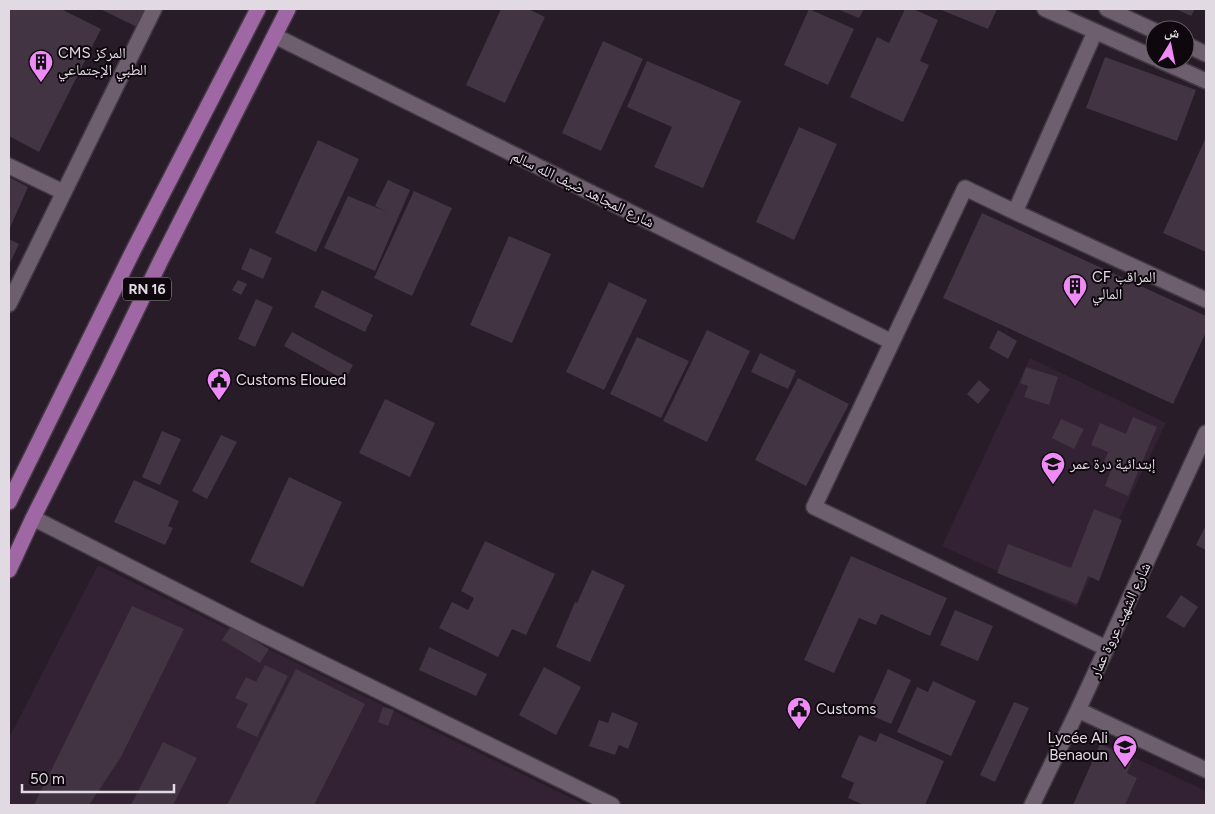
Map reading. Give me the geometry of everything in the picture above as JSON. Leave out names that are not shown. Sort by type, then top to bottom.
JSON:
[{"type":"main road","name":"RN 16","points":[[9,502],[134,249],[258,9]]},
{"type":"main road","name":"RN 16","points":[[9,570],[161,260],[288,9]]},
{"type":"street","points":[[9,304],[154,9]]},
{"type":"street","points":[[1045,9],[1145,54]]},
{"type":"street","points":[[1107,9],[1145,26]]},
{"type":"street","points":[[1015,212],[1095,32]]},
{"type":"street","name":"شارع المجاهد ضيف الله سالم","points":[[275,36],[892,342]]},
{"type":"street","points":[[1181,70],[1206,81]]},
{"type":"street","points":[[9,166],[63,192]]},
{"type":"street","points":[[1106,648],[814,507],[965,188],[1206,300]]},
{"type":"street","name":"شارع الشهيد عروة عمار","points":[[1032,805],[1206,434]]},
{"type":"street","points":[[33,518],[266,636],[612,805]]},
{"type":"street","points":[[1078,710],[1206,770]]},
{"type":"shaded area","name":"إبتدائية درة عمر","points":[[1030,358],[1166,423],[1076,607],[942,546]]},
{"type":"shaded area","points":[[98,565],[585,805],[9,805],[9,738]]},
{"type":"shaded area","name":"Lycée Ali Benaoun","points":[[1105,744],[1206,791],[1206,805],[1075,805]]},
{"type":"building","name":"CMS المركز الطبي الإجتماعي","points":[[9,9],[61,9],[101,29],[39,152],[9,136]]},
{"type":"building","points":[[100,9],[146,9],[137,27]]},
{"type":"building","points":[[501,9],[528,9],[545,17],[505,103],[466,85]]},
{"type":"building","points":[[809,9],[854,29],[828,85],[784,65]]},
{"type":"building","points":[[837,9],[864,9],[859,18]]},
{"type":"building","points":[[905,9],[913,9],[938,20],[920,61],[929,65],[903,122],[850,97],[877,37],[889,43]]},
{"type":"building","points":[[939,9],[997,9],[988,29]]},
{"type":"building","points":[[1176,9],[1195,9],[1191,16]]},
{"type":"building","points":[[603,41],[643,59],[601,151],[562,133]]},
{"type":"building","points":[[1105,57],[1196,90],[1177,141],[1086,108]]},
{"type":"building","points":[[647,61],[741,101],[703,188],[654,167],[672,127],[627,107]]},
{"type":"building","points":[[799,127],[837,144],[794,240],[756,222]]},
{"type":"building","points":[[1206,137],[1206,252],[1163,233]]},
{"type":"building","points":[[318,140],[359,159],[316,252],[275,233]]},
{"type":"building","points":[[9,177],[28,187],[9,230]]},
{"type":"building","points":[[388,180],[410,190],[375,271],[324,248],[348,196],[387,212],[375,206]]},
{"type":"building","points":[[414,191],[452,208],[412,296],[374,278]]},
{"type":"building","name":"CF المراقب المالي","points":[[982,213],[1206,316],[1206,332],[1173,404],[943,298]]},
{"type":"building","points":[[509,236],[551,254],[512,343],[470,325]]},
{"type":"building","points":[[9,239],[19,244],[9,265]]},
{"type":"building","points":[[250,248],[272,258],[263,279],[241,269]]},
{"type":"building","points":[[238,280],[247,284],[241,295],[232,290]]},
{"type":"building","points":[[609,282],[647,300],[604,390],[566,372]]},
{"type":"building","points":[[322,290],[373,315],[365,332],[314,307]]},
{"type":"building","points":[[256,299],[273,307],[255,347],[238,339]]},
{"type":"building","points":[[707,330],[750,351],[707,442],[663,421]]},
{"type":"building","points":[[998,330],[1017,341],[1008,359],[989,348]]},
{"type":"building","points":[[292,332],[353,365],[345,380],[284,346]]},
{"type":"building","points":[[637,337],[689,361],[661,418],[610,394]]},
{"type":"building","points":[[760,353],[796,371],[788,389],[751,372]]},
{"type":"building","points":[[1026,367],[1058,377],[1049,405],[1024,397],[1028,386],[1020,383]]},
{"type":"building","points":[[798,378],[849,404],[806,486],[755,460]]},
{"type":"building","points":[[979,380],[990,390],[978,404],[967,394]]},
{"type":"building","points":[[385,399],[435,423],[410,477],[359,453]]},
{"type":"building","points":[[1133,417],[1157,427],[1128,496],[1105,486],[1112,467],[1103,464],[1108,452],[1091,445],[1100,423],[1126,434]]},
{"type":"building","points":[[1061,419],[1084,429],[1074,449],[1052,438]]},
{"type":"building","points":[[162,431],[181,439],[160,485],[142,477]]},
{"type":"building","points":[[221,435],[237,442],[207,499],[192,491]]},
{"type":"building","points":[[289,477],[342,502],[303,587],[250,562]]},
{"type":"building","points":[[134,480],[179,501],[168,526],[173,528],[165,545],[114,522]]},
{"type":"building","points":[[1094,509],[1122,520],[1099,581],[1088,576],[1077,604],[997,573],[1008,544],[1071,568]]},
{"type":"building","points":[[1206,525],[1206,550],[1196,545]]},
{"type":"building","points":[[485,541],[555,574],[526,635],[512,629],[498,657],[439,628],[452,602],[468,610],[474,598],[461,591]]},
{"type":"building","points":[[851,556],[947,598],[930,636],[881,614],[876,625],[859,618],[834,673],[804,660]]},
{"type":"building","points":[[592,570],[625,585],[590,662],[556,647],[575,602],[577,603]]},
{"type":"building","points":[[1181,595],[1198,607],[1184,628],[1166,617]]},
{"type":"building","points":[[132,606],[184,629],[121,757],[89,805],[34,805]]},
{"type":"building","points":[[955,610],[993,626],[978,661],[940,645]]},
{"type":"building","points":[[231,626],[269,649],[260,663],[222,640]]},
{"type":"building","points":[[429,647],[487,674],[476,696],[419,670]]},
{"type":"building","points":[[265,665],[288,676],[257,737],[236,727],[248,704],[235,698],[246,677],[256,682]]},
{"type":"building","points":[[544,667],[581,687],[556,735],[519,715]]},
{"type":"building","points":[[296,669],[365,704],[314,805],[227,805]]},
{"type":"building","points":[[888,669],[911,680],[891,724],[868,714]]},
{"type":"building","points":[[933,681],[976,701],[951,756],[897,732],[917,687],[928,692]]},
{"type":"building","points":[[1014,702],[1029,708],[995,782],[980,775]]},
{"type":"building","points":[[383,707],[394,710],[388,726],[378,722]]},
{"type":"building","points":[[612,712],[638,723],[628,749],[619,745],[615,755],[589,746],[599,720],[608,723]]},
{"type":"building","points":[[880,733],[944,761],[925,805],[864,805],[848,798],[854,783],[841,777],[859,735],[876,742]]},
{"type":"building","points":[[163,742],[197,758],[173,805],[131,805]]},
{"type":"building","points":[[1100,744],[1133,759],[1127,773],[1137,778],[1125,805],[1073,805]]},
{"type":"place","name":"CMS المركز الطبي الإجتماعي","points":[[41,83]]},
{"type":"place","name":"CF المراقب المالي","points":[[1075,307]]},
{"type":"place","name":"Customs Eloued","points":[[219,401]]},
{"type":"place","name":"إبتدائية درة عمر","points":[[1053,485]]},
{"type":"place","name":"Customs","points":[[799,730]]},
{"type":"place","name":"Lycée Ali Benaoun","points":[[1125,768]]}]
